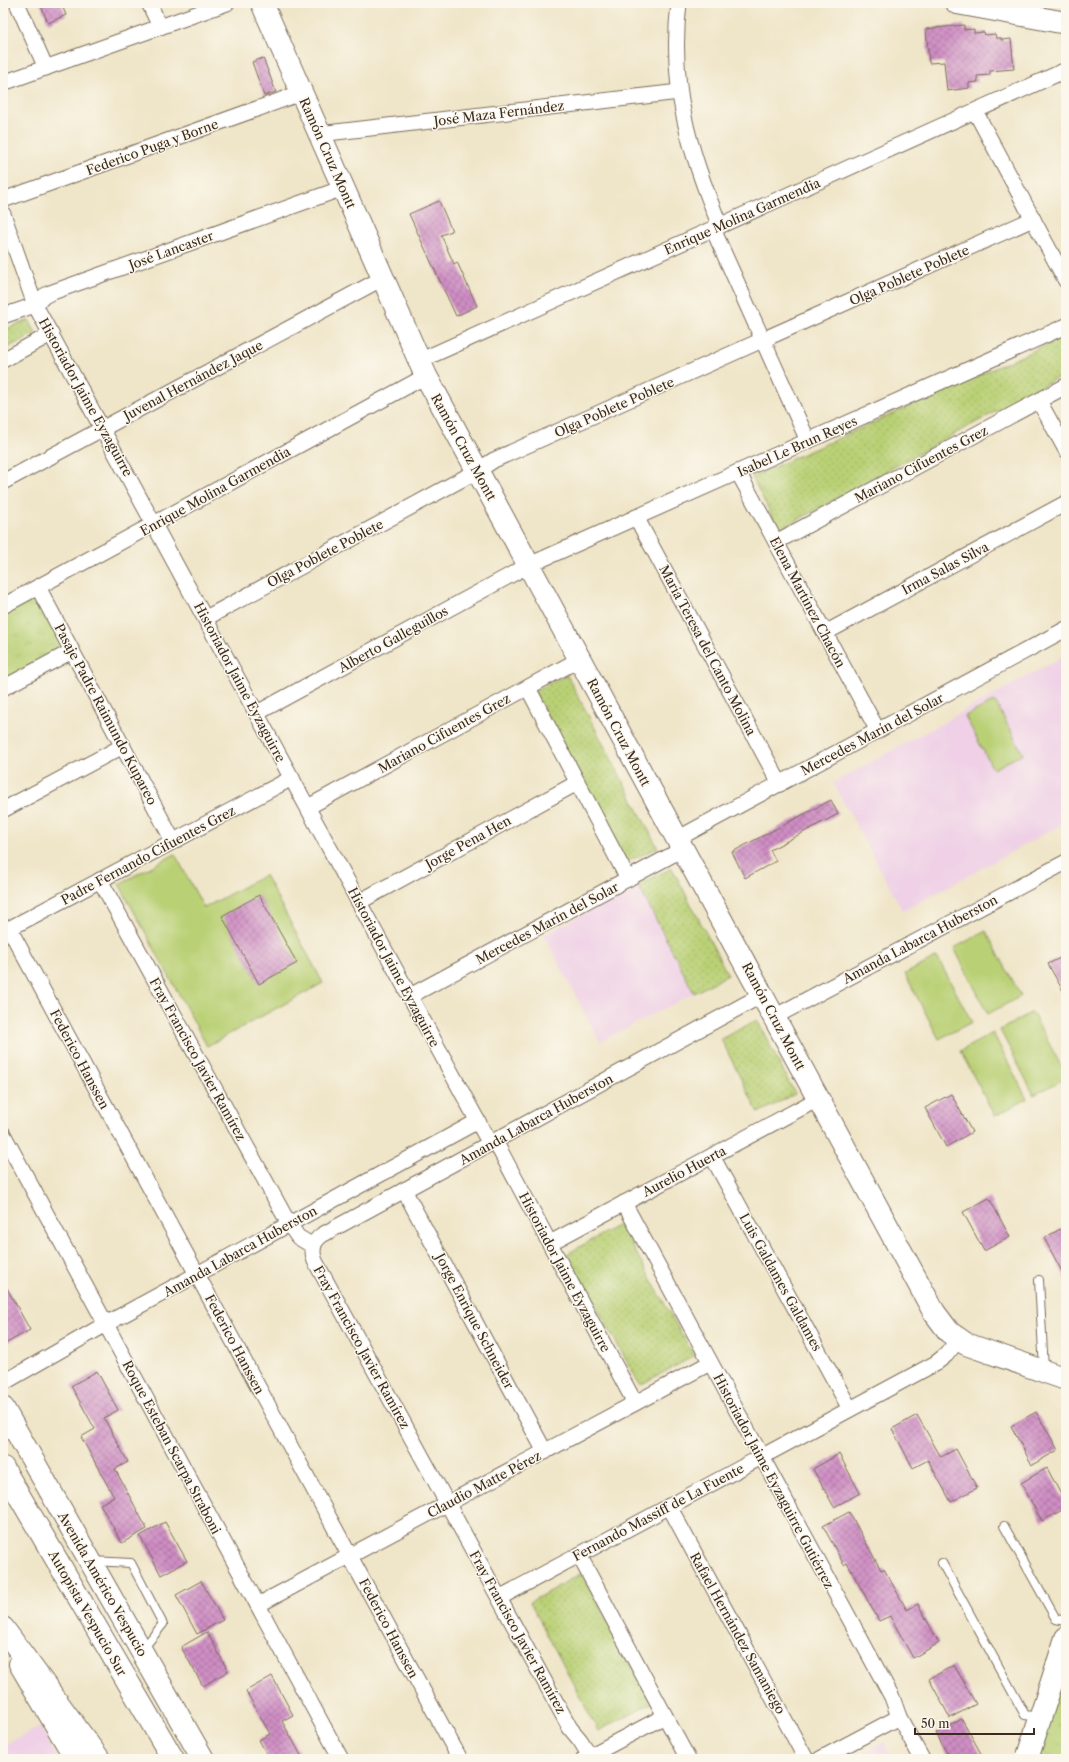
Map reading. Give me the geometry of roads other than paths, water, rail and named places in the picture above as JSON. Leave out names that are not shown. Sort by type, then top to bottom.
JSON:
[{"type":"main road","name":"Ramón Cruz Montt","points":[[262,3],[422,369],[934,1312],[949,1332],[958,1340],[974,1348],[1066,1379]]},
{"type":"main road","points":[[957,3],[1066,23]]},
{"type":"main road","name":"Avenida Américo Vespucio","points":[[3,1408],[204,1759]]},
{"type":"main road","name":"Autopista Vespucio Sur","points":[[3,1468],[173,1759]]},
{"type":"main road","points":[[3,1628],[99,1759]]},
{"type":"main road","points":[[3,1636],[76,1759]]},
{"type":"main road","points":[[1027,1759],[1066,1638]]},
{"type":"street","points":[[18,3],[46,68]]},
{"type":"street","points":[[149,3],[160,27]]},
{"type":"street","points":[[3,83],[227,3]]},
{"type":"street","points":[[679,3],[676,39],[680,92],[683,114],[693,157],[717,227],[763,340],[808,441]]},
{"type":"street","name":"Enrique Molina Garmendia","points":[[3,606],[155,524],[422,369],[717,227],[1066,70]]},
{"type":"street","name":"José Maza Fernández","points":[[319,134],[680,92]]},
{"type":"street","name":"Federico Puga y Borne","points":[[3,200],[301,93]]},
{"type":"street","points":[[975,111],[1066,281]]},
{"type":"street","name":"José Lancaster","points":[[3,316],[35,305],[44,296],[50,293],[343,188]]},
{"type":"street","name":"Historiador Jaime Eyzaguirre","points":[[3,214],[35,305],[478,1121],[493,1143],[550,1243],[635,1403]]},
{"type":"street","name":"Olga Poblete Poblete","points":[[206,618],[477,471],[494,460],[1033,219]]},
{"type":"street","name":"Juvenal Hernández Jaque","points":[[3,482],[383,278]]},
{"type":"street","name":"Isabel Le Brun Reyes","points":[[529,565],[1066,326]]},
{"type":"street","points":[[3,360],[51,334]]},
{"type":"street","name":"Mariano Cifuentes Grez","points":[[776,542],[1066,386]]},
{"type":"street","points":[[1039,401],[1066,450]]},
{"type":"street","name":"Elena Martínez Chacón","points":[[738,472],[878,731]]},
{"type":"street","name":"Irma Salas Silva","points":[[825,633],[1066,502]]},
{"type":"street","name":"María Teresa del Canto Molina","points":[[636,517],[780,784]]},
{"type":"street","name":"Alberto Galleguillos","points":[[257,713],[529,565]]},
{"type":"street","name":"Pasaje Padre Raimundo Kupareo","points":[[38,587],[173,841]]},
{"type":"street","name":"Mercedes Marín del Solar","points":[[410,996],[628,879],[680,844],[780,784],[1066,629]]},
{"type":"street","points":[[3,688],[72,651]]},
{"type":"street","name":"Mariano Cifuentes Grez","points":[[308,807],[580,659]]},
{"type":"street","points":[[528,688],[628,879]]},
{"type":"street","points":[[3,810],[123,746]]},
{"type":"street","name":"Padre Fernando Cifuentes Grez","points":[[6,930],[292,778]]},
{"type":"street","name":"Jorge Pena Hen","points":[[359,902],[578,783]]},
{"type":"street","name":"Amanda Labarca Huberston","points":[[774,1017],[1066,862]]},
{"type":"street","name":"Fray Francisco Javier Ramírez","points":[[100,880],[289,1224],[298,1237],[313,1246],[315,1261],[570,1728],[580,1740],[587,1758]]},
{"type":"street","name":"Federico Hanssen","points":[[6,930],[197,1274],[460,1759]]},
{"type":"street","name":"Amanda Labarca Huberston","points":[[313,1246],[322,1235],[762,995]]},
{"type":"street","name":"Aurelio Huerta","points":[[550,1243],[818,1099]]},
{"type":"street","name":"Amanda Labarca Huberston","points":[[3,1383],[106,1324],[478,1121]]},
{"type":"street","name":"Roque Esteban Scarpa Straboni","points":[[3,1134],[342,1759]]},
{"type":"street","name":"Luis Galdames Galdames","points":[[712,1156],[850,1409]]},
{"type":"street","name":"Jorge Enrique Schneider","points":[[404,1190],[545,1452]]},
{"type":"street","name":"Historiador Jaime Eyzaguirre Gutiérrez","points":[[624,1203],[760,1457],[892,1698],[899,1717],[922,1759]]},
{"type":"street","name":"Fernando Massiff de La Fuente","points":[[499,1598],[936,1363],[946,1355],[958,1340]]},
{"type":"street","name":"Claudio Matte Pérez","points":[[258,1605],[710,1363]]},
{"type":"street","name":"Rafael Hernández Samaniego","points":[[669,1506],[806,1759]]},
{"type":"street","points":[[579,1555],[688,1759]]},
{"type":"street","points":[[587,1758],[665,1716]]},
{"type":"street","points":[[820,1759],[899,1717]]},
{"type":"lane","points":[[1039,1280],[1044,1371]]},
{"type":"lane","points":[[1004,1526],[1056,1619],[1066,1621]]},
{"type":"lane","points":[[90,1561],[131,1563],[163,1624],[141,1651]]},
{"type":"lane","points":[[942,1563],[1025,1715],[1041,1717]]}]
